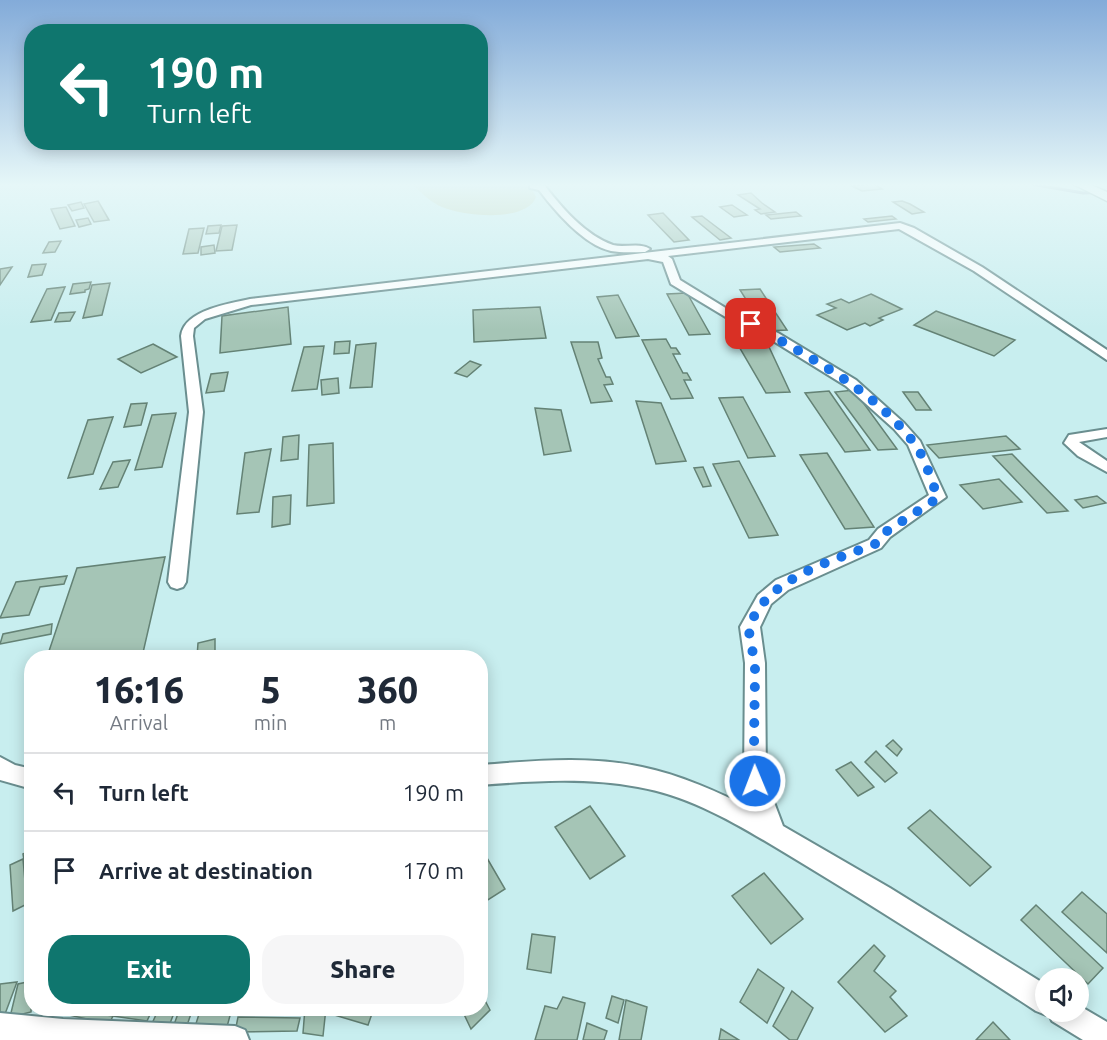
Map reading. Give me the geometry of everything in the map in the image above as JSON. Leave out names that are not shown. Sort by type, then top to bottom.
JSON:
[{"type":"street","points":[[586,233],[612,248],[688,251]]},
{"type":"street","points":[[631,259],[845,233]]},
{"type":"street","points":[[915,233],[978,269],[1107,356]]},
{"type":"street","points":[[177,582],[196,412],[187,336],[191,323],[215,311],[250,302],[660,256],[667,259],[675,282],[733,317],[774,336],[851,383],[899,426],[915,444],[938,498],[884,533],[875,544],[782,585],[764,600],[750,627],[755,663],[755,781],[774,834]]},
{"type":"street","points":[[1107,433],[1074,438],[1071,443],[1107,467]]},
{"type":"street","points":[[0,767],[10,774],[24,777]]},
{"type":"street","points":[[488,774],[538,771],[612,772],[667,784],[729,807],[901,909],[1035,994]]},
{"type":"street","points":[[1080,1022],[1107,1038]]},
{"type":"street","points":[[0,1027],[63,1033],[235,1040]]},
{"type":"building","points":[[188,233],[203,233],[198,253],[183,254]]},
{"type":"building","points":[[220,233],[235,233],[232,250],[216,251]]},
{"type":"building","points":[[665,233],[682,233],[689,240],[674,242]]},
{"type":"building","points":[[711,233],[724,233],[731,238],[720,240]]},
{"type":"building","points":[[61,241],[55,252],[43,253],[49,242]]},
{"type":"building","points":[[814,244],[820,248],[780,252],[774,247]]},
{"type":"building","points":[[214,245],[215,253],[201,255],[201,247]]},
{"type":"building","points":[[46,264],[42,275],[28,277],[32,265]]},
{"type":"building","points":[[12,267],[0,285],[0,269]]},
{"type":"building","points":[[91,282],[89,289],[85,292],[70,294],[73,284]]},
{"type":"building","points":[[110,283],[102,315],[83,318],[92,285]]},
{"type":"building","points":[[65,287],[51,320],[31,322],[47,289]]},
{"type":"building","points":[[760,289],[787,330],[766,331],[740,290]]},
{"type":"building","points":[[687,293],[710,334],[689,335],[667,294]]},
{"type":"building","points":[[871,294],[902,309],[879,318],[883,320],[870,326],[865,323],[847,330],[817,315],[836,308],[827,304],[841,299],[849,303]]},
{"type":"building","points":[[618,295],[639,336],[616,338],[597,297]]},
{"type":"building","points":[[288,307],[291,344],[220,353],[222,316]]},
{"type":"building","points":[[540,307],[546,338],[474,342],[473,310]]},
{"type":"building","points":[[936,311],[1015,340],[994,356],[914,325]]},
{"type":"building","points":[[75,312],[70,321],[55,322],[59,313]]},
{"type":"building","points":[[757,332],[769,347],[790,392],[766,393],[731,333]]},
{"type":"building","points":[[666,339],[671,348],[676,348],[680,354],[673,354],[683,373],[687,373],[691,380],[684,380],[693,398],[671,399],[642,340]]},
{"type":"building","points":[[350,341],[349,353],[334,354],[335,342]]},
{"type":"building","points":[[571,342],[598,342],[602,358],[598,359],[606,377],[610,377],[613,384],[604,385],[612,401],[591,403]]},
{"type":"building","points":[[376,343],[372,387],[350,388],[356,345]]},
{"type":"building","points":[[153,344],[177,357],[141,373],[118,359]]},
{"type":"building","points":[[324,346],[317,389],[292,391],[304,347]]},
{"type":"building","points":[[470,361],[481,365],[467,377],[455,373]]},
{"type":"building","points":[[228,372],[224,391],[206,393],[211,374]]},
{"type":"building","points":[[338,378],[339,393],[322,395],[321,380]]},
{"type":"building","points":[[854,390],[897,449],[878,450],[835,392]]},
{"type":"building","points":[[829,391],[870,450],[845,452],[805,393]]},
{"type":"building","points":[[903,392],[918,392],[931,410],[916,410]]},
{"type":"building","points":[[743,397],[775,456],[748,458],[719,398]]},
{"type":"building","points":[[636,401],[661,403],[686,461],[656,464]]},
{"type":"building","points":[[147,403],[141,425],[124,427],[131,404]]},
{"type":"building","points":[[535,408],[561,410],[571,451],[544,455]]},
{"type":"building","points":[[176,413],[162,467],[135,470],[152,415]]},
{"type":"building","points":[[113,417],[93,474],[68,478],[88,420]]},
{"type":"building","points":[[299,435],[298,459],[281,461],[283,437]]},
{"type":"building","points":[[1006,436],[1020,449],[939,458],[927,445]]},
{"type":"building","points":[[333,443],[334,503],[307,506],[309,445]]},
{"type":"building","points":[[271,449],[259,512],[237,514],[245,453]]},
{"type":"building","points":[[827,453],[874,527],[845,529],[800,455]]},
{"type":"building","points":[[1012,454],[1068,511],[1047,513],[993,456]]},
{"type":"building","points":[[130,460],[118,487],[100,489],[113,462]]},
{"type":"building","points":[[739,461],[778,535],[749,538],[713,464]]},
{"type":"building","points":[[703,467],[711,486],[703,487],[694,468]]},
{"type":"building","points":[[999,479],[1022,502],[983,509],[960,485]]},
{"type":"building","points":[[291,495],[290,524],[272,527],[273,497]]},
{"type":"building","points":[[1097,496],[1106,503],[1083,508],[1075,500]]},
{"type":"building","points":[[165,557],[144,650],[49,650],[77,568]]},
{"type":"building","points":[[67,576],[64,584],[40,587],[29,615],[0,618],[16,582]]},
{"type":"building","points":[[52,624],[51,634],[0,644],[3,634]]},
{"type":"building","points":[[215,639],[215,650],[198,650],[198,643]]},
{"type":"building","points":[[893,740],[902,749],[897,756],[886,746]]},
{"type":"building","points":[[876,751],[897,773],[885,782],[865,762]]},
{"type":"building","points":[[851,762],[874,787],[858,796],[836,770]]},
{"type":"building","points":[[590,806],[625,856],[590,879],[555,827]]},
{"type":"building","points":[[930,810],[991,867],[970,886],[908,828]]},
{"type":"building","points":[[23,859],[24,906],[13,911],[10,865]]},
{"type":"building","points":[[488,860],[505,889],[488,900]]},
{"type":"building","points":[[764,873],[803,919],[771,944],[732,896]]},
{"type":"building","points":[[1082,892],[1107,914],[1107,953],[1062,912]]},
{"type":"building","points":[[1036,905],[1103,968],[1089,983],[1089,968],[1071,968],[1021,920]]},
{"type":"building","points":[[532,934],[555,937],[551,973],[527,969]]},
{"type":"building","points":[[874,945],[885,956],[874,971],[896,991],[890,997],[907,1016],[885,1032],[838,982]]},
{"type":"building","points":[[758,969],[784,988],[767,1023],[740,1002]]},
{"type":"building","points":[[17,982],[5,1014],[0,1014],[0,984]]},
{"type":"building","points":[[24,983],[24,1014],[10,1017],[18,984]]},
{"type":"building","points":[[792,991],[813,1008],[797,1040],[790,1040],[773,1026]]},
{"type":"building","points":[[612,996],[624,1000],[618,1023],[606,1018]]},
{"type":"building","points":[[563,997],[585,1003],[577,1040],[535,1040],[545,1006],[557,1009]]},
{"type":"building","points":[[626,1000],[647,1007],[641,1040],[619,1040]]},
{"type":"building","points":[[73,1016],[113,1016],[109,1024]]},
{"type":"building","points":[[113,1016],[149,1016],[147,1021]]},
{"type":"building","points":[[155,1016],[173,1016],[167,1031],[150,1028]]},
{"type":"building","points":[[177,1016],[190,1016],[184,1034],[171,1033]]},
{"type":"building","points":[[198,1016],[230,1016],[225,1034],[193,1033]]},
{"type":"building","points":[[304,1016],[325,1016],[323,1036],[303,1033]]},
{"type":"building","points":[[338,1016],[371,1016],[368,1025]]},
{"type":"building","points":[[465,1016],[484,1016],[471,1029]]},
{"type":"building","points":[[238,1017],[300,1018],[297,1031],[235,1032]]},
{"type":"building","points":[[993,1022],[1010,1040],[976,1040]]},
{"type":"building","points":[[587,1023],[607,1031],[604,1040],[583,1040]]},
{"type":"building","points":[[721,1029],[739,1040],[719,1040]]},
{"type":"route","points":[[751,324],[851,383],[899,426],[915,444],[938,498],[884,533],[875,544],[782,585],[764,600],[750,627],[755,663],[755,781]]}]
